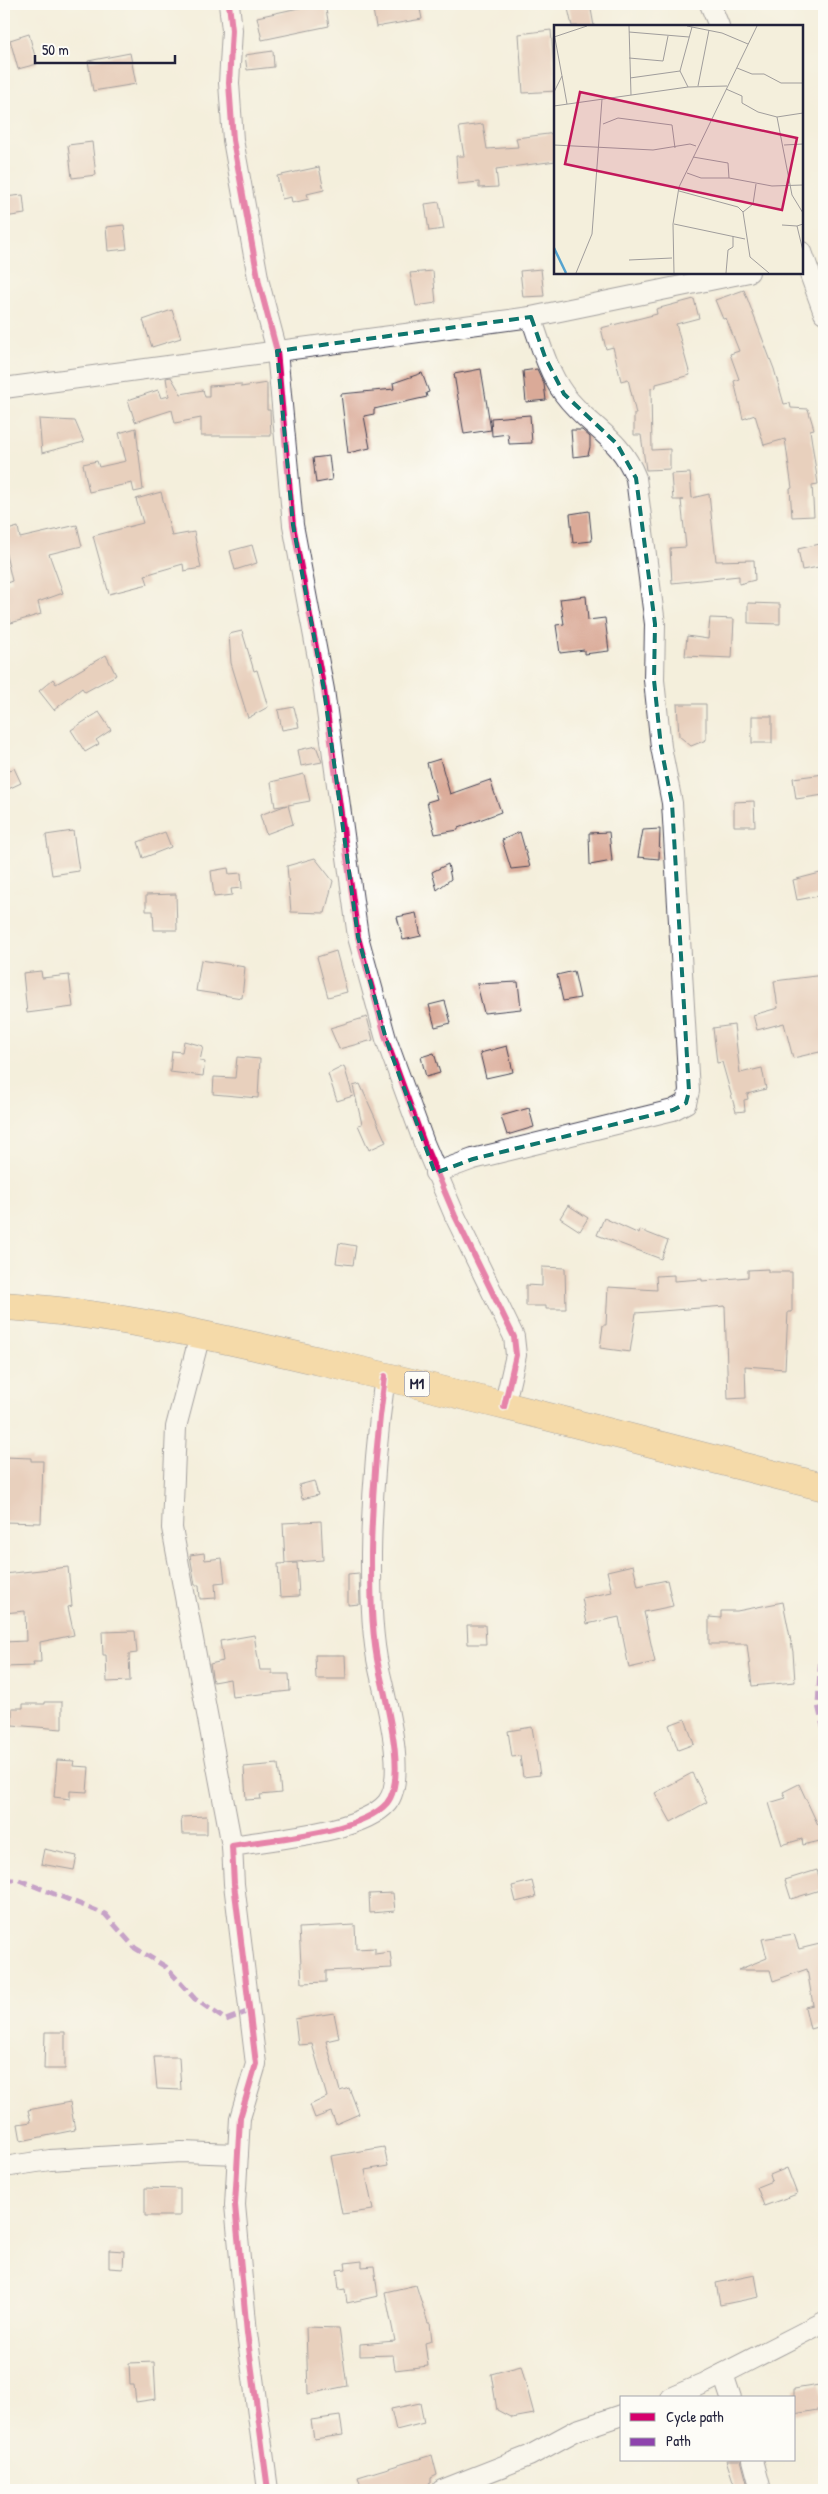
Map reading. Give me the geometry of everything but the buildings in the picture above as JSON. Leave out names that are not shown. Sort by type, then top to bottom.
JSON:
[{"type":"highway","name":"M1","points":[[4,1306],[132,1322],[200,1335],[384,1376],[824,1487]]},
{"type":"street","points":[[229,4],[232,30],[229,83],[233,140],[259,283],[277,351],[293,525],[324,690],[358,937],[386,1040],[435,1173],[514,1337],[516,1355],[504,1407]]},
{"type":"street","points":[[710,4],[719,25]]},
{"type":"street","points":[[803,258],[824,313]]},
{"type":"street","points":[[4,388],[531,317],[738,274]]},
{"type":"street","points":[[435,1173],[473,1159],[673,1110],[686,1103],[689,1091],[672,803],[661,747],[654,680],[655,624],[652,590],[636,478],[629,460],[617,444],[596,427],[564,394],[545,358],[531,317]]},
{"type":"street","points":[[200,1335],[176,1427],[172,1528],[232,1846],[234,1884],[256,2064],[240,2118],[235,2206],[247,2333],[268,2490]]},
{"type":"street","points":[[232,1846],[351,1824],[374,1814],[387,1803],[394,1792],[397,1772],[395,1750],[376,1653],[371,1605],[372,1493],[384,1376]]},
{"type":"street","points":[[4,2167],[50,2160],[172,2153],[238,2154]]},
{"type":"street","points":[[674,2396],[723,2374],[824,2322]]},
{"type":"street","points":[[723,2374],[730,2396]]},
{"type":"street","points":[[442,2490],[529,2456],[577,2430],[620,2416]]},
{"type":"street","points":[[754,2462],[761,2490]]},
{"type":"highlighted area","points":[[531,317],[545,357],[564,394],[617,444],[636,478],[655,624],[654,680],[661,747],[672,803],[689,1091],[686,1103],[673,1110],[473,1159],[435,1173],[386,1039],[358,937],[324,690],[293,525],[277,351]]},
{"type":"marked path","points":[[824,1602],[818,1705],[824,1731]]},
{"type":"marked path","points":[[4,1880],[19,1880],[105,1914],[135,1948],[166,1967],[195,1999],[226,2020],[249,2011]]},
{"type":"cycle path","points":[[229,4],[232,30],[229,83],[233,140],[259,283],[277,351],[293,525],[324,690],[358,937],[386,1039],[424,1143],[455,1216],[514,1337],[516,1355],[504,1407]]},
{"type":"cycle path","points":[[268,2490],[247,2333],[235,2205],[240,2118],[256,2064],[234,1884],[232,1846],[337,1828],[374,1813],[387,1803],[393,1790],[396,1774],[395,1754],[389,1712],[375,1646],[371,1593],[374,1486],[385,1376]]}]
